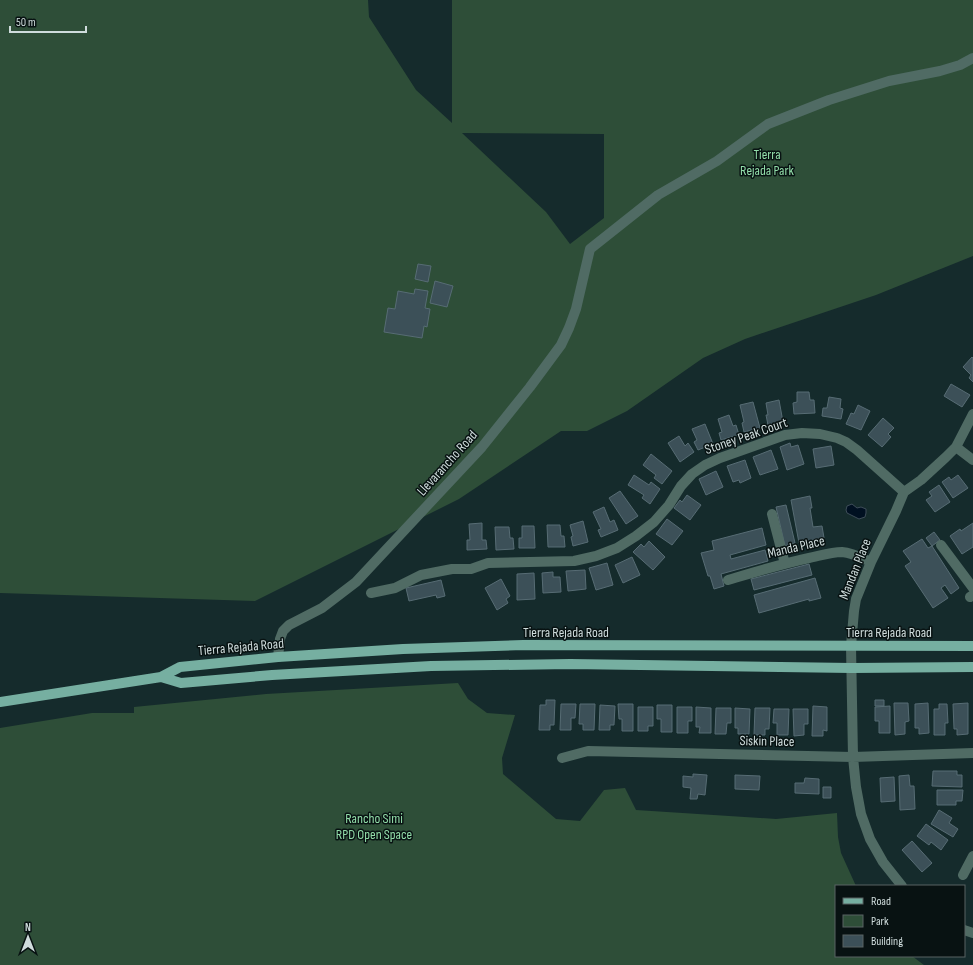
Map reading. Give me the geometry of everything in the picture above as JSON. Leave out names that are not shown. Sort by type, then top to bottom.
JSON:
[{"type":"main road","name":"Tierra Rejada Road","points":[[0,702],[161,677],[180,667],[403,649],[523,645],[973,646]]},
{"type":"main road","name":"Tierra Rejada Road","points":[[161,677],[181,683],[272,675],[431,666],[570,664],[852,668],[973,668]]},
{"type":"street","name":"Llevarancho Road","points":[[278,658],[280,640],[283,631],[290,625],[322,608],[356,582],[482,446],[530,387],[561,345],[570,328],[590,249],[658,195],[718,161],[768,124],[836,97],[889,81],[940,71],[960,65],[973,58]]},
{"type":"street","points":[[904,492],[921,480],[956,446],[973,414]]},
{"type":"street","name":"Stoney Peak Court","points":[[371,593],[395,588],[421,575],[452,569],[471,569],[488,563],[574,561],[596,556],[617,548],[654,522],[669,505],[688,478],[705,464],[785,435],[802,433],[820,434],[846,442],[904,492]]},
{"type":"street","points":[[956,446],[973,460]]},
{"type":"street","name":"Mandan Place","points":[[901,885],[883,862],[870,839],[861,814],[852,757],[851,646],[856,599],[871,562],[904,492]]},
{"type":"street","points":[[772,514],[785,564]]},
{"type":"street","points":[[941,545],[972,588]]},
{"type":"street","name":"Manda Place","points":[[728,580],[831,553],[841,552],[852,554],[871,562]]},
{"type":"street","name":"Siskin Place","points":[[562,758],[588,751],[852,757],[973,754]]},
{"type":"street","points":[[963,875],[973,856]]},
{"type":"green space","name":"Tierra Rejada Park","points":[[0,0],[368,0],[369,17],[416,90],[452,123],[452,0],[973,0],[973,256],[876,295],[745,339],[703,358],[627,411],[587,431],[561,431],[459,499],[255,601],[0,593]],"holes":[[[462,133],[604,134],[604,218],[570,244],[546,212]]]},
{"type":"green space","name":"Rancho Simi RPD Open Space","points":[[458,683],[468,699],[487,713],[515,715],[502,758],[503,774],[556,819],[580,821],[604,790],[625,788],[636,810],[776,819],[837,813],[838,837],[841,853],[856,885],[835,885],[835,957],[913,957],[924,965],[0,965],[0,728],[92,713],[134,713],[134,707],[266,694]]},
{"type":"water","points":[[852,504],[857,508],[861,507],[866,509],[865,517],[859,519],[847,513],[847,506]]},
{"type":"building","points":[[418,264],[431,266],[428,282],[415,279]]},
{"type":"building","points":[[435,281],[453,286],[447,307],[430,303]]},
{"type":"building","points":[[415,289],[428,291],[425,308],[430,309],[427,327],[424,326],[422,338],[384,332],[388,308],[395,309],[398,291],[414,294]]},
{"type":"building","points":[[972,357],[973,382],[969,378],[971,375],[963,367]]},
{"type":"building","points":[[951,384],[970,395],[962,407],[944,396]]},
{"type":"building","points":[[797,392],[809,392],[810,400],[814,400],[815,413],[794,414],[793,403],[797,402]]},
{"type":"building","points":[[829,397],[841,399],[840,408],[843,409],[841,419],[822,416],[823,408],[827,408]]},
{"type":"building","points":[[779,400],[783,422],[768,425],[766,403]]},
{"type":"building","points":[[753,402],[760,428],[744,432],[742,423],[744,422],[740,405]]},
{"type":"building","points":[[858,405],[870,411],[861,430],[846,424],[851,413],[854,414]]},
{"type":"building","points":[[729,415],[733,426],[736,425],[739,435],[721,440],[719,433],[722,432],[718,419]]},
{"type":"building","points":[[883,418],[894,428],[888,434],[891,437],[882,447],[868,435]]},
{"type":"building","points":[[705,424],[713,444],[698,450],[694,442],[697,440],[692,429]]},
{"type":"building","points":[[679,436],[685,446],[688,443],[694,452],[680,462],[668,443]]},
{"type":"building","points":[[790,443],[791,447],[798,445],[804,464],[787,470],[780,447]]},
{"type":"building","points":[[831,446],[834,465],[816,468],[813,449]]},
{"type":"building","points":[[771,450],[778,469],[760,475],[753,457]]},
{"type":"building","points":[[651,454],[672,471],[662,484],[654,478],[656,475],[643,465]]},
{"type":"building","points":[[745,460],[751,478],[740,483],[739,480],[733,482],[727,466]]},
{"type":"building","points":[[716,471],[723,487],[706,495],[699,479]]},
{"type":"building","points":[[634,475],[649,485],[651,482],[660,489],[650,504],[642,498],[644,495],[628,485]]},
{"type":"building","points":[[958,475],[968,488],[953,498],[942,482],[949,477],[951,480]]},
{"type":"building","points":[[939,485],[950,502],[935,512],[926,500],[932,496],[929,492]]},
{"type":"building","points":[[620,491],[638,516],[626,524],[609,498]]},
{"type":"building","points":[[687,495],[701,505],[690,520],[674,508],[680,500],[682,502]]},
{"type":"building","points":[[810,496],[813,527],[822,526],[824,538],[799,543],[791,500]]},
{"type":"building","points":[[786,505],[795,543],[785,546],[776,507]]},
{"type":"building","points":[[604,507],[610,522],[614,520],[618,530],[601,537],[598,530],[601,529],[593,512]]},
{"type":"building","points":[[667,519],[683,531],[672,545],[656,534]]},
{"type":"building","points":[[583,521],[588,542],[573,546],[571,537],[573,536],[570,525]]},
{"type":"building","points":[[482,523],[482,540],[486,540],[487,549],[467,550],[467,540],[470,540],[469,524]]},
{"type":"building","points":[[973,523],[973,547],[962,554],[950,536]]},
{"type":"building","points":[[547,525],[560,525],[561,536],[564,536],[565,547],[548,547]]},
{"type":"building","points":[[522,526],[534,526],[535,548],[519,548],[519,538],[522,538]]},
{"type":"building","points":[[495,527],[509,527],[510,538],[513,538],[514,549],[496,550]]},
{"type":"building","points":[[762,528],[766,545],[730,555],[731,559],[765,550],[768,561],[721,574],[724,586],[714,589],[710,576],[708,576],[701,553],[714,550],[712,541]]},
{"type":"building","points":[[934,532],[940,540],[932,546],[926,538]]},
{"type":"building","points":[[922,539],[928,548],[932,546],[959,588],[951,594],[945,585],[941,588],[948,598],[933,608],[905,566],[911,562],[903,551]]},
{"type":"building","points":[[649,541],[665,557],[653,570],[633,552],[641,544],[644,547]]},
{"type":"building","points":[[632,557],[640,575],[623,583],[615,565]]},
{"type":"building","points":[[607,563],[613,585],[596,590],[589,568]]},
{"type":"building","points":[[809,564],[812,575],[754,590],[751,579]]},
{"type":"building","points":[[585,570],[586,589],[568,591],[566,571]]},
{"type":"building","points":[[553,572],[553,577],[560,577],[561,592],[543,593],[542,573]]},
{"type":"building","points":[[534,573],[535,599],[517,600],[517,574]]},
{"type":"building","points":[[815,578],[821,598],[809,601],[809,599],[759,613],[754,595]]},
{"type":"building","points":[[501,579],[510,596],[506,599],[508,603],[497,610],[485,588]]},
{"type":"building","points":[[441,580],[445,596],[437,598],[436,595],[409,601],[406,588]]},
{"type":"building","points":[[546,700],[555,700],[554,725],[550,725],[550,730],[539,730],[540,705],[546,705]]},
{"type":"building","points":[[875,700],[884,700],[884,706],[875,706]]},
{"type":"building","points":[[894,703],[908,703],[909,721],[905,722],[905,734],[895,735]]},
{"type":"building","points":[[928,703],[929,733],[919,734],[919,728],[915,728],[915,704]]},
{"type":"building","points":[[968,703],[968,734],[957,735],[957,729],[954,729],[953,704]]},
{"type":"building","points":[[561,704],[576,704],[575,718],[571,718],[571,730],[560,730]]},
{"type":"building","points":[[580,704],[595,704],[594,730],[583,730],[583,724],[579,724]]},
{"type":"building","points":[[618,704],[633,704],[633,731],[622,731],[622,719],[619,719]]},
{"type":"building","points":[[939,704],[947,704],[948,723],[945,723],[945,735],[934,735],[934,709],[939,709]]},
{"type":"building","points":[[600,705],[615,706],[614,725],[610,725],[610,730],[599,730]]},
{"type":"building","points":[[657,705],[672,705],[672,732],[661,732],[661,719],[657,719]]},
{"type":"building","points":[[813,706],[827,707],[827,731],[823,730],[823,736],[812,736]]},
{"type":"building","points":[[890,706],[890,733],[879,733],[879,721],[875,721],[875,707]]},
{"type":"building","points":[[638,707],[653,707],[653,726],[648,726],[648,731],[638,731]]},
{"type":"building","points":[[677,707],[692,707],[692,721],[688,721],[688,733],[677,733]]},
{"type":"building","points":[[696,707],[711,708],[711,733],[699,733],[700,727],[696,727]]},
{"type":"building","points":[[716,708],[731,708],[731,723],[727,723],[726,734],[715,734]]},
{"type":"building","points":[[735,708],[750,709],[749,734],[738,734],[738,728],[735,728]]},
{"type":"building","points":[[755,708],[770,708],[769,729],[765,729],[765,735],[754,735]]},
{"type":"building","points":[[774,709],[789,709],[788,735],[777,735],[777,723],[773,723]]},
{"type":"building","points":[[793,709],[808,709],[808,724],[804,724],[804,735],[794,736]]},
{"type":"building","points":[[933,771],[957,771],[957,775],[962,775],[962,787],[932,786]]},
{"type":"building","points":[[693,774],[707,775],[705,795],[698,794],[697,799],[690,799],[691,788],[683,787],[683,776],[693,777]]},
{"type":"building","points":[[735,775],[760,776],[759,790],[735,789]]},
{"type":"building","points":[[909,775],[910,786],[914,786],[915,809],[900,810],[899,776]]},
{"type":"building","points":[[894,777],[895,801],[881,802],[880,778]]},
{"type":"building","points":[[805,778],[819,779],[819,794],[795,793],[795,783],[804,783]]},
{"type":"building","points":[[823,787],[831,787],[831,798],[823,798]]},
{"type":"building","points":[[937,790],[963,790],[962,801],[956,801],[956,805],[937,805]]},
{"type":"building","points":[[939,810],[952,818],[949,823],[958,829],[953,837],[931,824]]},
{"type":"building","points":[[926,824],[948,840],[941,850],[931,842],[929,845],[917,836]]},
{"type":"building","points":[[912,841],[932,863],[922,872],[902,850]]}]
